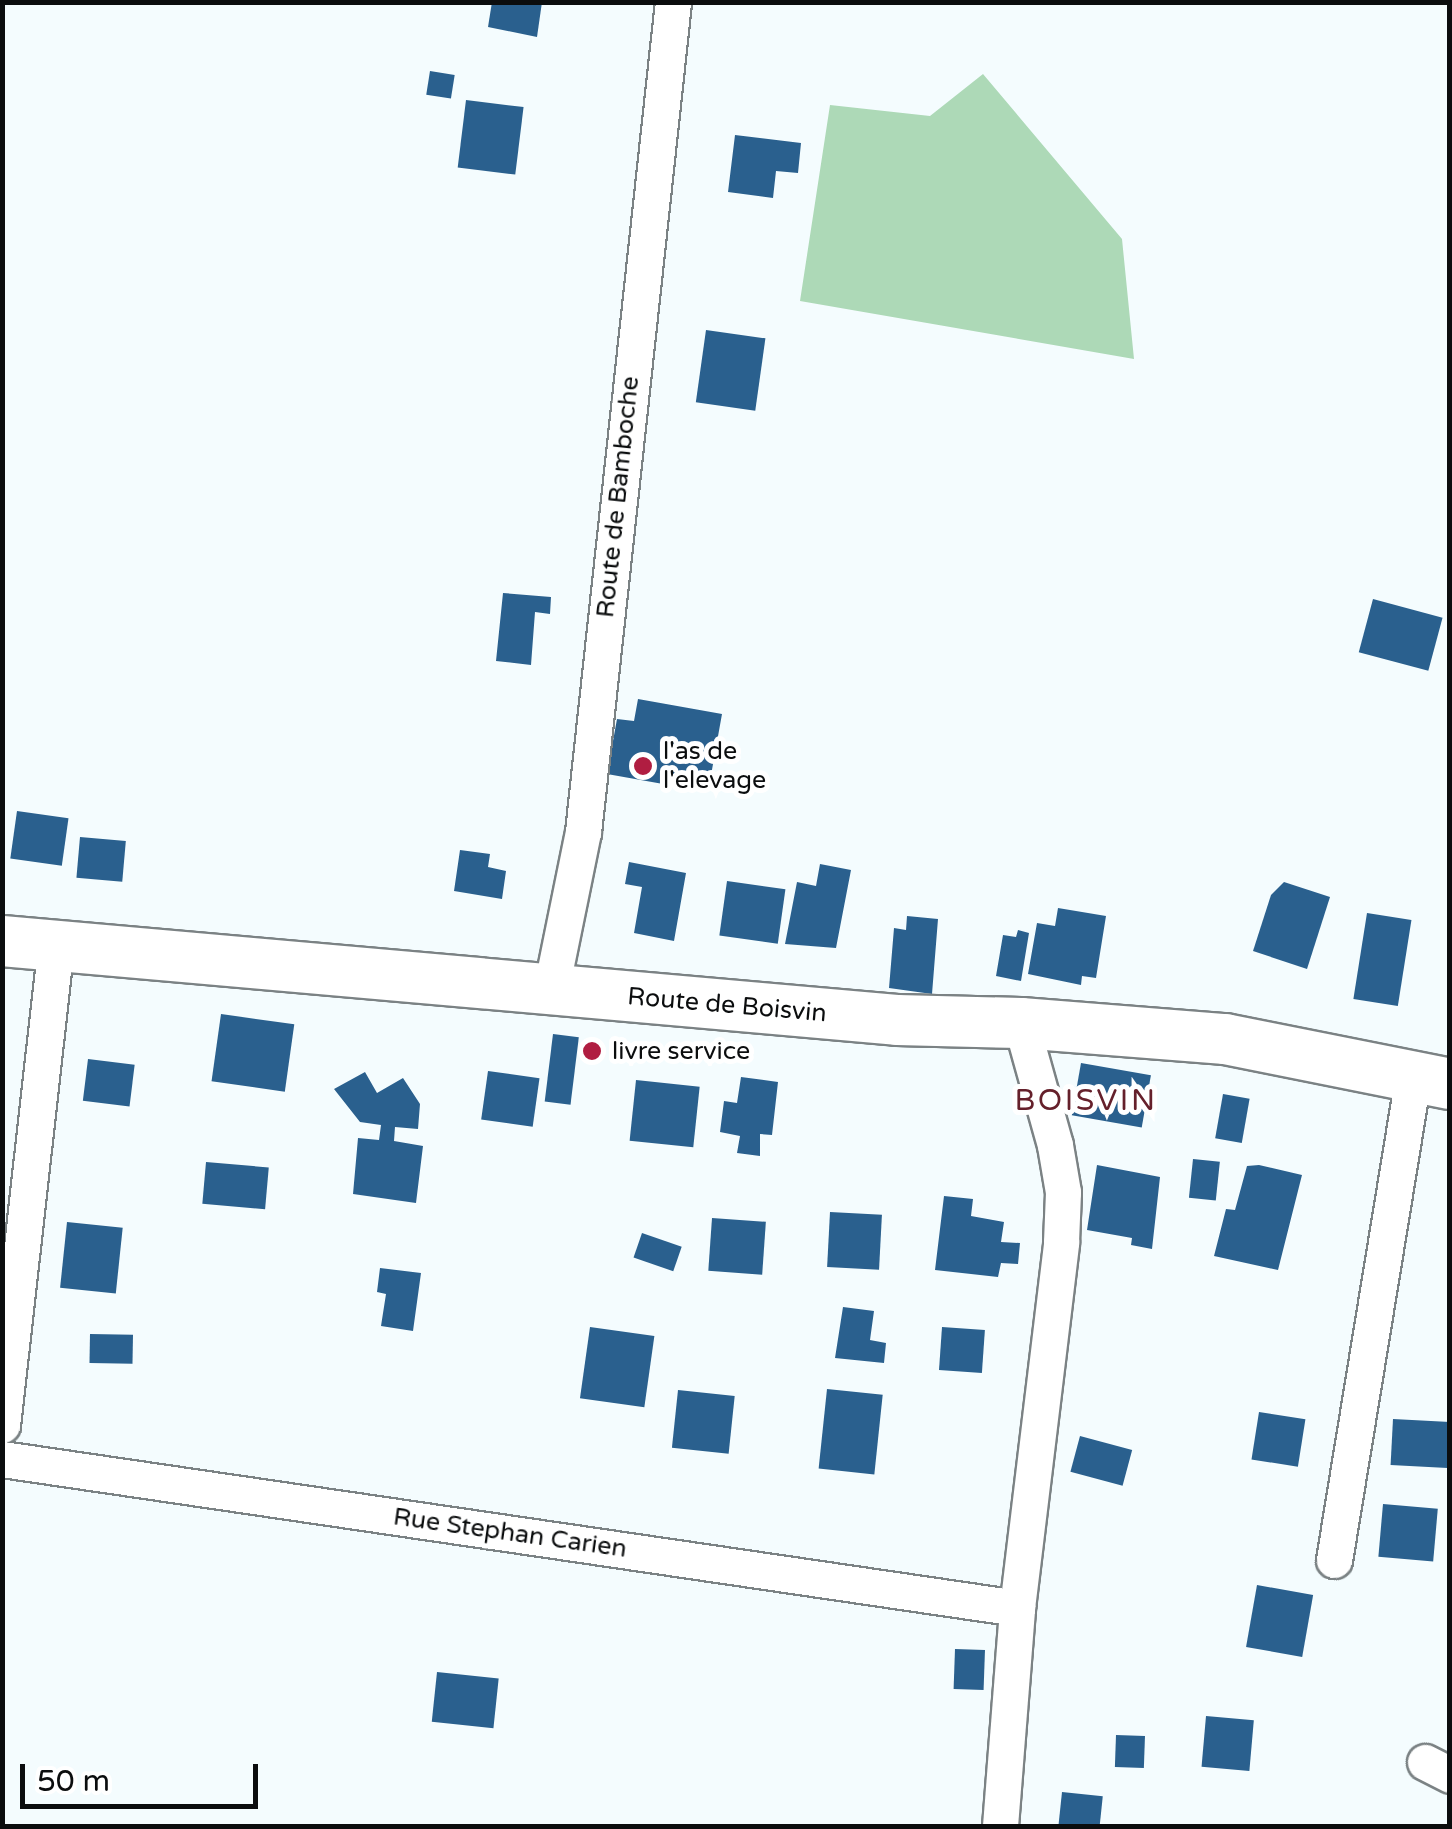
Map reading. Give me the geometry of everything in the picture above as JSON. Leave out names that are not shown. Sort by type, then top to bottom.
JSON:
[{"type":"main road","name":"Route de Boisvin","points":[[2,941],[897,1020],[1021,1023],[1225,1039],[1432,1079]]},
{"type":"street","name":"Route de Bamboche","points":[[551,990],[583,832],[673,2]]},
{"type":"street","points":[[2,1425],[56,947]]},
{"type":"street","points":[[1000,1826],[1017,1608],[1058,1274],[1063,1192],[1055,1145],[1021,1023]]},
{"type":"street","points":[[1334,1560],[1432,1079]]},
{"type":"street","name":"Rue Stephan Carien","points":[[2,1459],[1017,1608]]},
{"type":"green space","points":[[983,74],[1122,239],[1134,359],[800,301],[830,105],[930,116]]},
{"type":"building","points":[[492,2],[542,2],[537,37],[488,27]]},
{"type":"building","points":[[430,71],[455,75],[451,99],[426,95]]},
{"type":"building","points":[[466,100],[524,107],[515,175],[458,167]]},
{"type":"building","points":[[735,135],[801,143],[798,173],[776,171],[773,198],[728,192]]},
{"type":"building","points":[[706,330],[765,338],[755,411],[696,402]]},
{"type":"building","points":[[503,593],[551,597],[550,614],[535,612],[531,665],[496,661]]},
{"type":"building","points":[[1373,599],[1443,618],[1428,671],[1359,652]]},
{"type":"building","points":[[638,699],[722,714],[708,792],[607,774],[617,719],[634,721]]},
{"type":"building","points":[[17,811],[68,818],[62,866],[10,859]]},
{"type":"building","points":[[80,837],[126,841],[122,882],[76,878]]},
{"type":"building","points":[[460,850],[490,854],[488,867],[506,871],[502,899],[454,891]]},
{"type":"building","points":[[629,862],[686,873],[674,941],[634,933],[642,887],[625,884]]},
{"type":"building","points":[[820,864],[851,870],[836,948],[785,944],[797,882],[816,886]]},
{"type":"building","points":[[727,881],[785,889],[778,944],[719,935]]},
{"type":"building","points":[[1284,882],[1330,897],[1307,969],[1253,951],[1271,895]]},
{"type":"building","points":[[1058,908],[1106,916],[1096,978],[1082,976],[1081,985],[1028,974],[1037,923],[1055,926]]},
{"type":"building","points":[[1367,913],[1411,920],[1398,1006],[1353,999]]},
{"type":"building","points":[[907,916],[938,919],[932,994],[889,988],[894,928],[906,930]]},
{"type":"building","points":[[1018,930],[1029,933],[1021,981],[996,976],[1003,935],[1016,937]]},
{"type":"building","points":[[221,1014],[294,1024],[285,1092],[212,1081]]},
{"type":"building","points":[[553,1034],[579,1037],[571,1105],[545,1101]]},
{"type":"building","points":[[88,1059],[135,1065],[130,1106],[83,1101]]},
{"type":"building","points":[[1081,1063],[1151,1075],[1142,1128],[1072,1115]]},
{"type":"building","points":[[488,1071],[539,1078],[533,1127],[481,1120]]},
{"type":"building","points":[[365,1072],[377,1093],[403,1078],[420,1104],[418,1129],[395,1127],[394,1141],[423,1146],[416,1203],[353,1194],[358,1138],[379,1140],[381,1125],[360,1122],[334,1089]]},
{"type":"building","points":[[741,1077],[778,1082],[772,1135],[760,1134],[760,1156],[737,1153],[740,1136],[720,1132],[724,1101],[737,1103]]},
{"type":"building","points":[[636,1080],[700,1087],[693,1147],[630,1141]]},
{"type":"building","points":[[1223,1094],[1250,1099],[1242,1143],[1215,1138]]},
{"type":"building","points":[[1193,1159],[1220,1162],[1216,1201],[1189,1198]]},
{"type":"building","points":[[206,1162],[269,1167],[265,1209],[202,1204]]},
{"type":"building","points":[[1097,1165],[1160,1177],[1152,1249],[1131,1245],[1132,1238],[1087,1230]]},
{"type":"building","points":[[1247,1166],[1302,1175],[1278,1270],[1214,1256],[1226,1209],[1235,1210]]},
{"type":"building","points":[[944,1196],[973,1199],[971,1216],[1004,1222],[1001,1242],[1020,1243],[1018,1264],[1001,1263],[998,1277],[935,1270]]},
{"type":"building","points":[[830,1212],[882,1215],[879,1270],[827,1267]]},
{"type":"building","points":[[712,1218],[766,1222],[762,1275],[708,1271]]},
{"type":"building","points":[[67,1222],[123,1228],[116,1293],[60,1288]]},
{"type":"building","points":[[642,1233],[682,1247],[673,1271],[634,1258]]},
{"type":"building","points":[[380,1268],[421,1273],[413,1331],[381,1326],[386,1294],[377,1292]]},
{"type":"building","points":[[843,1307],[874,1311],[870,1340],[886,1343],[884,1363],[835,1358]]},
{"type":"building","points":[[590,1327],[654,1336],[644,1407],[580,1398]]},
{"type":"building","points":[[942,1327],[985,1330],[982,1373],[939,1370]]},
{"type":"building","points":[[90,1334],[133,1335],[132,1364],[89,1363]]},
{"type":"building","points":[[827,1389],[883,1395],[874,1474],[819,1469]]},
{"type":"building","points":[[678,1390],[735,1396],[729,1454],[672,1448]]},
{"type":"building","points":[[1259,1412],[1305,1419],[1298,1467],[1251,1459]]},
{"type":"building","points":[[1393,1419],[1450,1422],[1448,1468],[1391,1465]]},
{"type":"building","points":[[1080,1436],[1132,1450],[1123,1486],[1070,1472]]},
{"type":"building","points":[[1383,1504],[1438,1509],[1433,1562],[1378,1557]]},
{"type":"building","points":[[1257,1585],[1313,1595],[1302,1657],[1246,1647]]},
{"type":"building","points":[[955,1649],[985,1650],[984,1690],[954,1689]]},
{"type":"building","points":[[437,1672],[499,1678],[493,1728],[432,1722]]},
{"type":"building","points":[[1206,1716],[1254,1720],[1249,1771],[1202,1767]]},
{"type":"building","points":[[1116,1735],[1145,1736],[1144,1768],[1115,1767]]},
{"type":"building","points":[[1062,1792],[1103,1796],[1100,1826],[1058,1826]]},
{"type":"place","name":"l'as de l'elevage","points":[[643,766]]},
{"type":"place","name":"livre service","points":[[592,1051]]},
{"type":"district","name":"BOISVIN","points":[[1086,1101]]}]
